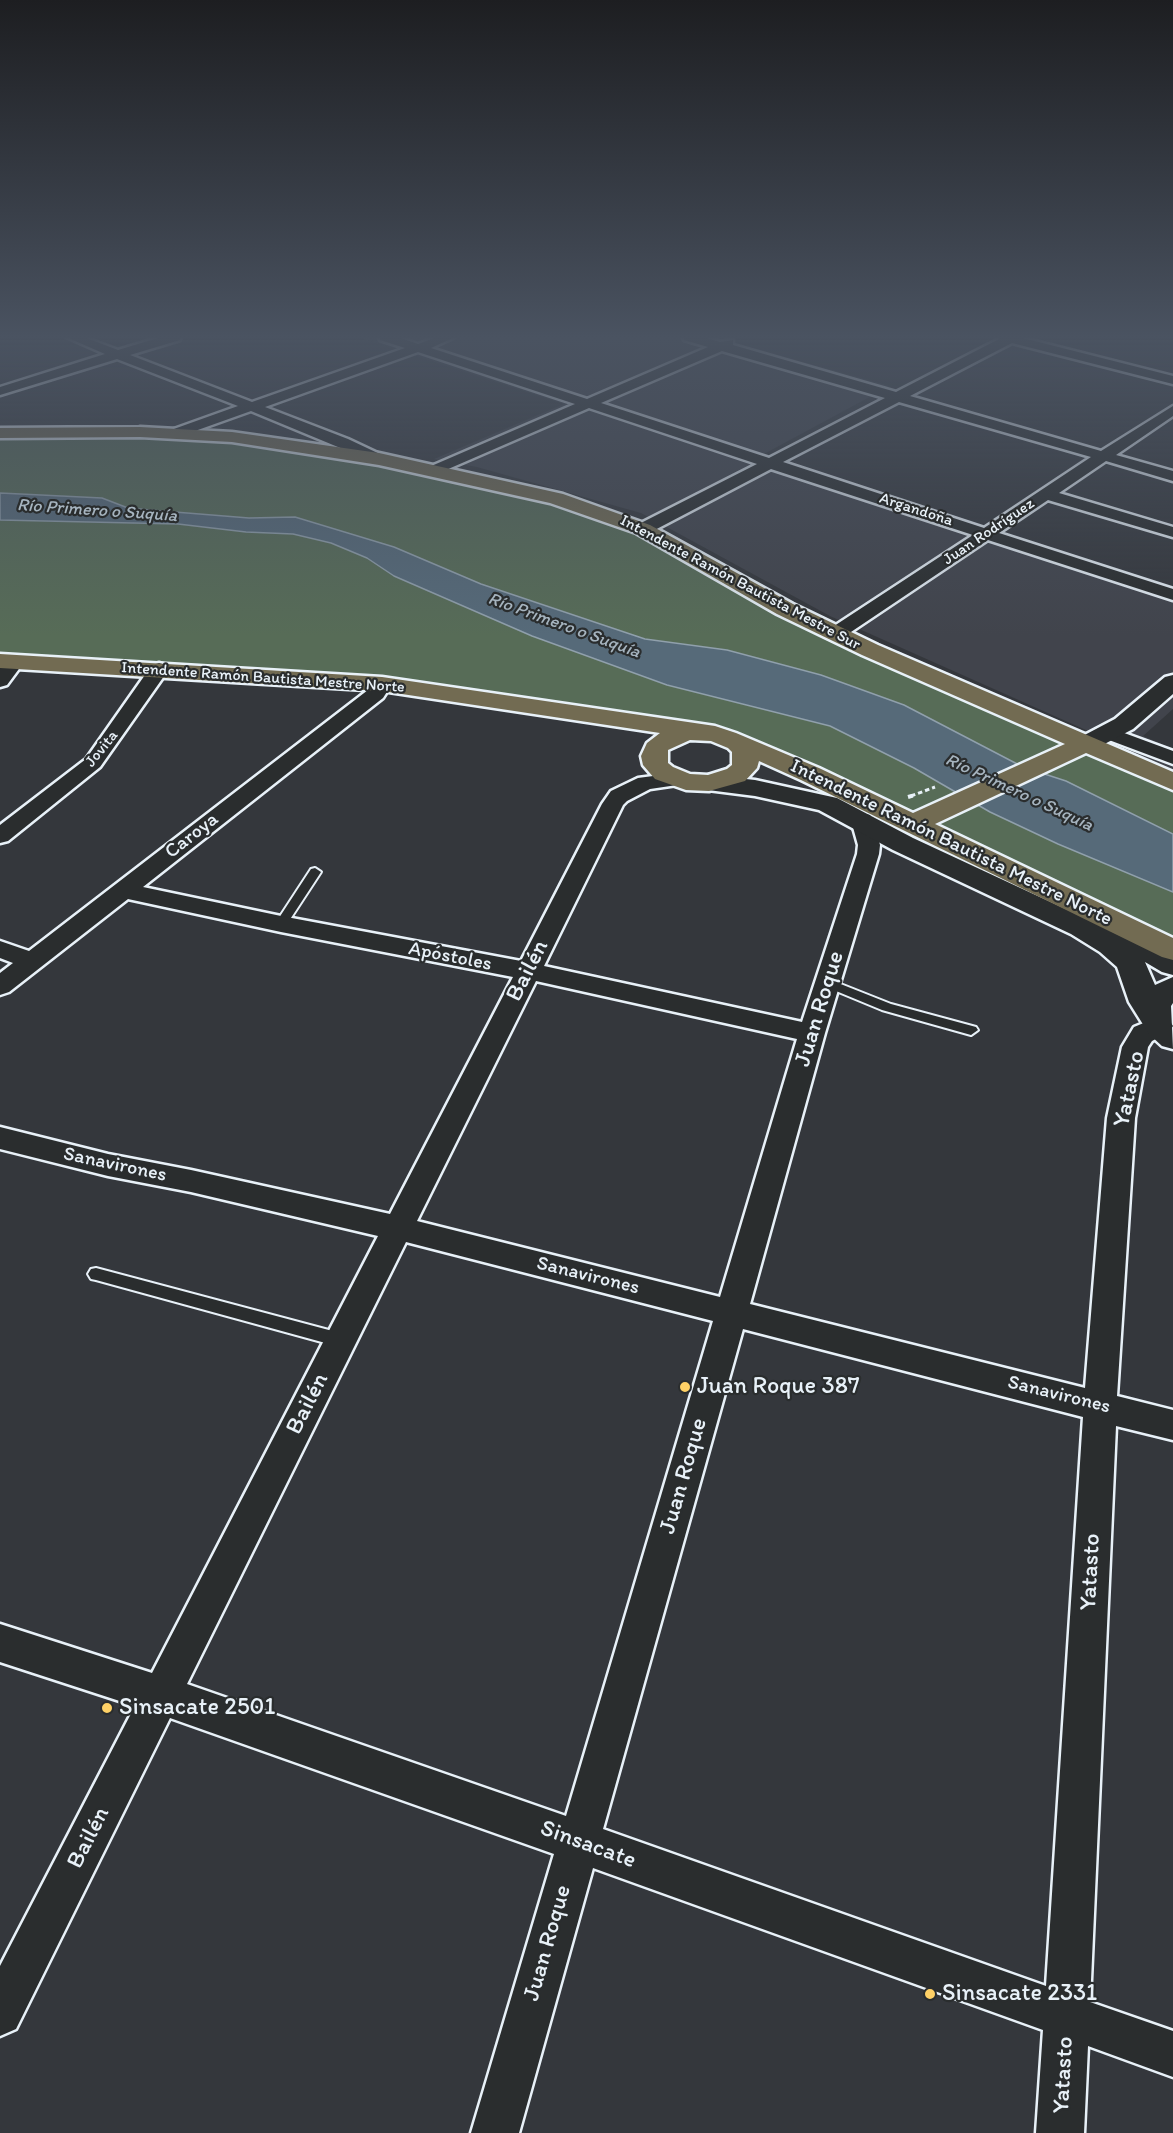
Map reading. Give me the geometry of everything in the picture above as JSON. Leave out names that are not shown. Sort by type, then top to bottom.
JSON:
[{"type":"main road","name":"Intendente Ramón Bautista Mestre Sur","points":[[218,437],[270,441],[434,470],[556,498],[643,529],[785,609],[835,634],[1097,739],[1173,782]]},
{"type":"main road","name":"Intendente Ramón Bautista Mestre Norte","points":[[7,662],[159,669],[382,684],[715,735],[810,774],[1173,950]]},
{"type":"main road","points":[[674,735],[715,735],[744,751],[746,760],[744,768],[736,776],[709,783],[676,779],[664,773],[656,765],[654,756],[656,748],[674,735]]},
{"type":"main road","points":[[914,824],[944,808],[1097,739]]},
{"type":"street","points":[[328,437],[379,459]]},
{"type":"street","points":[[434,470],[513,437]]},
{"type":"street","name":"Argandoña","points":[[690,437],[1173,595]]},
{"type":"street","points":[[643,529],[822,437]]},
{"type":"street","points":[[1035,437],[1173,476]]},
{"type":"street","name":"Juan Rodríguez","points":[[835,634],[1133,437]]},
{"type":"street","points":[[1046,494],[1173,532]]},
{"type":"street","points":[[0,681],[7,662]]},
{"type":"street","name":"Jovita","points":[[0,836],[93,763],[159,669]]},
{"type":"street","points":[[1097,739],[1124,724],[1173,682]]},
{"type":"street","name":"Caroya","points":[[0,986],[376,694],[382,684]]},
{"type":"street","points":[[1097,739],[1173,758]]},
{"type":"street","name":"Bailén","points":[[0,2013],[340,1340],[619,796],[646,783],[676,779]]},
{"type":"street","points":[[709,783],[755,788],[814,800],[835,807],[903,844],[1096,934],[1128,960],[1134,969],[1145,1002],[1163,1027]]},
{"type":"street","name":"Juan Roque","points":[[495,2133],[577,1841],[812,1033],[868,854],[869,845],[862,820]]},
{"type":"street","points":[[1010,871],[1173,965]]},
{"type":"street","name":"Apóstoles","points":[[123,890],[281,924],[528,971],[812,1033]]},
{"type":"street","points":[[0,949],[32,961]]},
{"type":"street","points":[[1163,1027],[1155,1006],[1159,997],[1173,988]]},
{"type":"street","name":"Yatasto","points":[[1060,2133],[1100,1406],[1121,1118],[1135,1047],[1143,1034],[1163,1027]]},
{"type":"street","name":"Sanavirones","points":[[0,1138],[108,1165],[398,1228],[1173,1425]]},
{"type":"street","name":"Sinsacate","points":[[0,1643],[160,1695],[577,1841],[1173,2054]]},
{"type":"lane","points":[[281,924],[315,872]]},
{"type":"lane","points":[[828,983],[887,1007],[971,1030]]},
{"type":"lane","points":[[96,1274],[340,1340]]},
{"type":"shaded area","points":[[487,437],[796,437],[762,455],[1173,587],[1173,709],[1143,736],[1173,749],[1173,776],[1095,734],[830,616],[641,513],[477,467],[434,459]]},
{"type":"green space","points":[[0,437],[173,437],[270,441],[584,506],[785,609],[1173,782],[1173,834],[1066,781],[1023,767],[904,705],[821,675],[727,650],[645,639],[481,584],[394,547],[295,517],[249,518],[150,510],[128,508],[101,498],[0,493]]},
{"type":"green space","points":[[0,520],[178,524],[246,532],[293,534],[331,543],[367,558],[394,576],[532,636],[667,685],[830,726],[914,768],[990,812],[1058,844],[1158,884],[1173,892],[1173,950],[736,743],[382,684],[0,661]]},
{"type":"water","name":"Río Primero o Suquía","points":[[0,493],[102,498],[128,508],[150,510],[249,518],[295,517],[394,547],[481,584],[645,639],[727,650],[821,675],[904,705],[1023,767],[1066,781],[1173,834],[1173,892],[1058,844],[990,812],[914,768],[830,726],[667,685],[532,636],[394,576],[367,558],[331,543],[293,534],[246,532],[178,524],[0,520]]},
{"type":"place","name":"Juan Roque 387","points":[[685,1387]]},
{"type":"place","name":"Sinsacate 2501","points":[[107,1708]]},
{"type":"place","name":"Sinsacate 2331","points":[[930,1994]]}]
